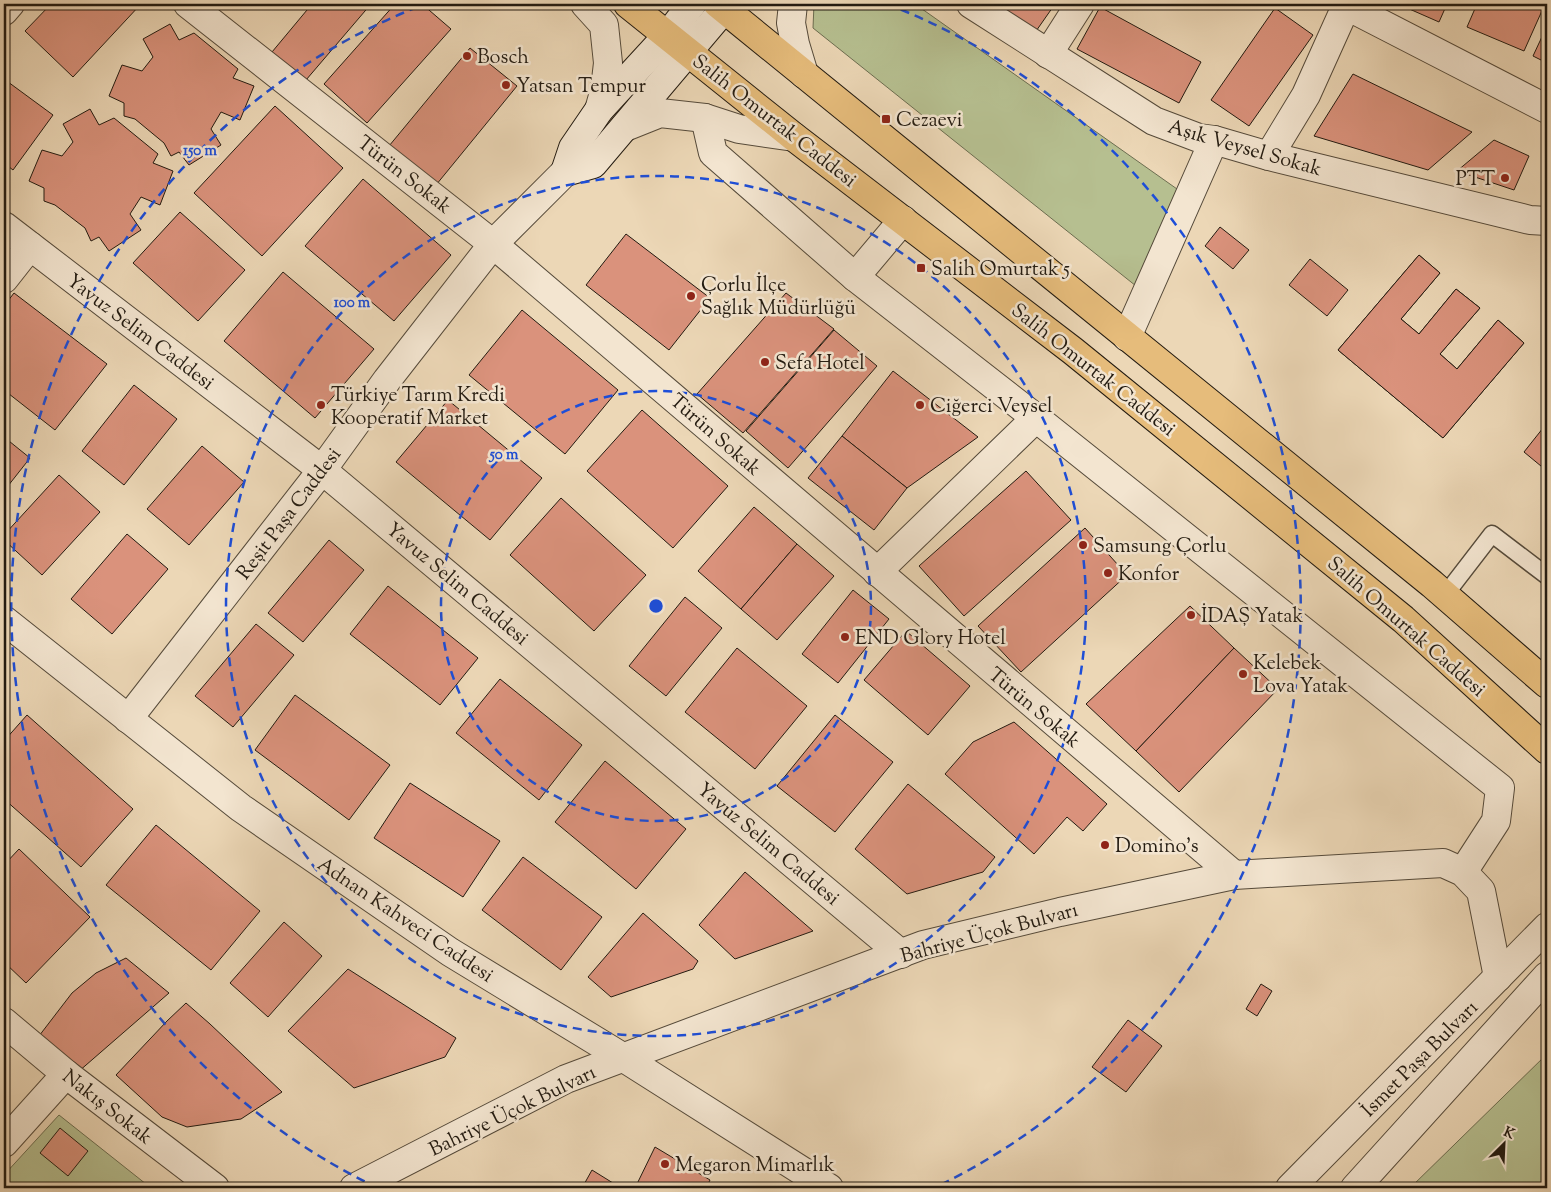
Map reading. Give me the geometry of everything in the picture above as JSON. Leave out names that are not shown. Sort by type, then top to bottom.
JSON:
[{"type":"main road","name":"Salih Omurtak Caddesi","points":[[628,4],[794,137],[1074,351],[1403,619],[1547,750]]},
{"type":"main road","points":[[724,5],[804,74],[1444,595],[1547,684]]},
{"type":"street","points":[[4,10],[10,4]]},
{"type":"street","name":"Türün Sokak","points":[[188,4],[493,244],[1234,876]]},
{"type":"street","points":[[585,4],[604,25],[608,63],[605,89],[599,110]]},
{"type":"street","points":[[565,172],[593,164],[624,127],[678,43],[692,4]]},
{"type":"street","points":[[793,4],[791,23],[804,74]]},
{"type":"street","name":"Aşık Veysel Sokak","points":[[972,4],[1154,122],[1199,138],[1214,140],[1269,156],[1541,225]]},
{"type":"street","points":[[1048,54],[1080,4]]},
{"type":"street","points":[[1269,156],[1306,95],[1345,4],[1547,109]]},
{"type":"street","points":[[565,172],[573,148],[599,110],[724,5]]},
{"type":"street","points":[[624,127],[660,113],[705,118],[739,129],[794,137]]},
{"type":"street","points":[[705,118],[712,153],[855,277],[1036,418],[1500,788],[1496,821],[1463,872]]},
{"type":"street","points":[[1127,337],[1214,140]]},
{"type":"street","name":"Reşit Paşa Caddesi","points":[[128,720],[322,470],[387,380],[493,244],[565,172]]},
{"type":"street","points":[[855,277],[903,220]]},
{"type":"street","name":"Yavuz Selim Caddesi","points":[[4,226],[322,470],[901,954]]},
{"type":"street","points":[[4,279],[30,246]]},
{"type":"street","points":[[877,572],[1036,418]]},
{"type":"street","name":"Adnan Kahveci Caddesi","points":[[4,620],[241,808],[450,952],[624,1058],[829,1188]]},
{"type":"street","name":"Bahriye Üçok Bulvarı","points":[[354,1188],[566,1079],[924,945],[1060,912],[1234,876],[1442,863],[1463,872],[1481,891],[1498,977]]},
{"type":"street","name":"İsmet Paşa Bulvarı","points":[[1290,1188],[1547,927]]},
{"type":"street","name":"İsmet Paşa Bulvarı","points":[[1354,1188],[1547,976]]},
{"type":"street","name":"Nakış Sokak","points":[[4,1022],[66,1074],[215,1188]]},
{"type":"street","points":[[4,1143],[66,1074]]},
{"type":"lane","points":[[1444,595],[1492,534],[1547,576]]},
{"type":"green space","points":[[814,4],[915,4],[1177,189],[1136,286],[813,28]]},
{"type":"green space","points":[[1547,1054],[1547,1188],[1410,1188]]},
{"type":"green space","points":[[59,1115],[151,1188],[4,1188],[4,1175]]},
{"type":"building","points":[[51,4],[140,5],[73,77],[25,31]]},
{"type":"building","points":[[312,4],[371,4],[306,80],[272,52]]},
{"type":"building","points":[[395,4],[422,4],[451,29],[367,123],[324,84]]},
{"type":"building","points":[[990,4],[1055,4],[1034,34]]},
{"type":"building","points":[[1398,4],[1447,4],[1439,22]]},
{"type":"building","points":[[1477,4],[1545,4],[1524,51],[1467,27]]},
{"type":"building","points":[[1100,7],[1201,62],[1179,103],[1077,49]]},
{"type":"building","points":[[1275,8],[1313,35],[1249,126],[1211,100]]},
{"type":"building","points":[[170,24],[179,40],[194,33],[238,69],[233,78],[254,86],[240,120],[221,112],[211,129],[221,145],[189,165],[179,152],[171,156],[164,143],[135,119],[124,116],[124,103],[109,96],[122,65],[142,71],[153,57],[143,39]]},
{"type":"building","points":[[1547,26],[1547,63],[1533,56]]},
{"type":"building","points":[[470,48],[517,86],[436,185],[389,146]]},
{"type":"building","points":[[1353,74],[1472,132],[1428,170],[1314,136]]},
{"type":"building","points":[[4,79],[53,115],[13,170],[4,163]]},
{"type":"building","points":[[275,106],[343,168],[262,256],[194,193]]},
{"type":"building","points":[[90,109],[99,125],[114,118],[158,154],[153,163],[173,171],[160,205],[141,197],[130,214],[141,230],[109,251],[99,237],[91,241],[85,228],[55,205],[44,201],[44,188],[29,181],[42,150],[62,156],[73,142],[63,124]]},
{"type":"building","points":[[1494,140],[1529,156],[1514,190],[1457,171]]},
{"type":"building","points":[[363,179],[451,255],[394,321],[305,246]]},
{"type":"building","points":[[180,212],[245,270],[198,321],[133,263]]},
{"type":"building","points":[[1220,227],[1249,250],[1233,269],[1205,246]]},
{"type":"building","points":[[626,234],[710,298],[669,350],[586,285]]},
{"type":"building","points":[[1419,255],[1440,273],[1401,319],[1419,334],[1456,289],[1480,308],[1440,354],[1457,369],[1498,320],[1524,343],[1443,438],[1338,350]],"holes":[[[1383,338],[1402,353],[1388,372],[1368,356]],[[1425,371],[1444,386],[1430,405],[1410,390]]]},
{"type":"building","points":[[1419,255],[1440,273],[1401,319],[1419,334],[1456,289],[1480,308],[1440,354],[1457,369],[1498,320],[1524,343],[1443,438],[1338,350]]},
{"type":"building","points":[[1310,259],[1348,290],[1327,316],[1289,285]]},
{"type":"building","points":[[283,272],[374,349],[315,418],[224,341]]},
{"type":"building","points":[[14,293],[107,364],[55,430],[4,390],[4,306]]},
{"type":"building","name":"Sefa Hotel","points":[[786,293],[834,329],[743,433],[697,394]]},
{"type":"building","points":[[522,310],[618,390],[565,454],[469,375]]},
{"type":"building","points":[[834,330],[877,366],[788,468],[746,431]]},
{"type":"building","points":[[893,371],[978,437],[907,488],[842,436]]},
{"type":"building","points":[[134,385],[177,419],[124,485],[82,451]]},
{"type":"building","points":[[448,400],[542,478],[490,540],[396,462]]},
{"type":"building","points":[[642,410],[728,486],[673,548],[587,471]]},
{"type":"building","points":[[1547,423],[1547,471],[1524,452]]},
{"type":"building","points":[[842,436],[907,488],[874,530],[808,478]]},
{"type":"building","points":[[4,437],[30,458],[4,491]]},
{"type":"building","points":[[202,446],[244,482],[189,545],[147,509]]},
{"type":"building","points":[[1026,471],[1071,520],[964,616],[919,566]]},
{"type":"building","points":[[59,475],[100,512],[42,575],[4,540],[4,535]]},
{"type":"building","points":[[561,498],[646,575],[594,631],[510,555]]},
{"type":"building","points":[[754,507],[797,544],[741,609],[698,571]]},
{"type":"building","points":[[1085,528],[1127,575],[1021,672],[978,626]]},
{"type":"building","points":[[127,534],[168,569],[112,634],[71,599]]},
{"type":"building","points":[[329,540],[364,570],[303,642],[268,613]]},
{"type":"building","points":[[797,544],[834,576],[777,640],[741,609]]},
{"type":"building","points":[[388,586],[478,658],[440,705],[350,634]]},
{"type":"building","name":"END Glory Hotel","points":[[853,590],[889,619],[838,683],[802,654]]},
{"type":"building","points":[[685,597],[722,628],[666,696],[629,666]]},
{"type":"building","points":[[1190,606],[1234,648],[1136,751],[1086,704]]},
{"type":"building","points":[[256,624],[294,655],[233,727],[195,696]]},
{"type":"building","points":[[906,631],[970,686],[928,735],[864,680]]},
{"type":"building","points":[[737,648],[807,706],[755,769],[685,712]]},
{"type":"building","points":[[1234,648],[1278,689],[1179,792],[1136,751]]},
{"type":"building","points":[[500,679],[582,745],[539,800],[456,733]]},
{"type":"building","points":[[295,695],[390,765],[349,820],[255,750]]},
{"type":"building","points":[[27,715],[133,809],[81,867],[4,799],[4,741]]},
{"type":"building","points":[[835,715],[893,762],[835,832],[777,786]]},
{"type":"building","points":[[1014,722],[1107,804],[1083,831],[1067,817],[1034,854],[945,774],[973,742]]},
{"type":"building","points":[[605,761],[686,829],[636,889],[555,822]]},
{"type":"building","points":[[410,783],[500,841],[463,897],[374,838]]},
{"type":"building","points":[[908,784],[995,857],[983,872],[907,894],[855,849]]},
{"type":"building","points":[[156,825],[260,911],[211,970],[106,885]]},
{"type":"building","points":[[19,849],[90,917],[26,983],[4,962],[4,865]]},
{"type":"building","points":[[523,857],[602,917],[561,970],[482,910]]},
{"type":"building","points":[[745,872],[813,931],[735,959],[699,925]]},
{"type":"building","points":[[643,913],[698,961],[693,969],[611,997],[588,977]]},
{"type":"building","points":[[284,922],[322,956],[268,1017],[230,983]]},
{"type":"building","points":[[126,958],[169,993],[78,1072],[39,1036],[72,993],[96,973]]},
{"type":"building","points":[[348,969],[456,1038],[445,1057],[354,1088],[288,1031]]},
{"type":"building","points":[[1261,984],[1272,991],[1257,1016],[1246,1009]]},
{"type":"building","points":[[186,1003],[282,1092],[241,1119],[187,1127],[162,1117],[116,1075]]},
{"type":"building","points":[[1128,1020],[1162,1046],[1126,1092],[1092,1067]]},
{"type":"building","points":[[60,1128],[88,1151],[68,1176],[40,1153]]},
{"type":"building","name":"Megaron Mimarlık","points":[[655,1147],[710,1180],[706,1188],[635,1188]]},
{"type":"building","name":"Megaron Mimarlık","points":[[592,1170],[621,1188],[582,1188]]},
{"type":"place","name":"Bosch","points":[[467,56]]},
{"type":"place","name":"Yatsan Tempur","points":[[506,85]]},
{"type":"place","name":"Cezaevi","points":[[886,119]]},
{"type":"place","name":"PTT","points":[[1505,178]]},
{"type":"place","name":"Salih Omurtak 5","points":[[921,268]]},
{"type":"place","name":"Çorlu İlçe Sağlık Müdürlüğü","points":[[691,296]]},
{"type":"place","name":"Sefa Hotel","points":[[765,362]]},
{"type":"place","name":"Türkiye Tarım Kredi Kooperatif Market","points":[[321,405]]},
{"type":"place","name":"Ciğerci Veysel","points":[[920,405]]},
{"type":"place","name":"Samsung Çorlu","points":[[1083,545]]},
{"type":"place","name":"Konfor","points":[[1108,573]]},
{"type":"place","name":"İDAŞ Yatak","points":[[1191,615]]},
{"type":"place","name":"END Glory Hotel","points":[[845,637]]},
{"type":"place","name":"Kelebek Lova Yatak","points":[[1243,674]]},
{"type":"place","name":"Domino's","points":[[1105,845]]},
{"type":"place","name":"Megaron Mimarlık","points":[[665,1164]]}]
